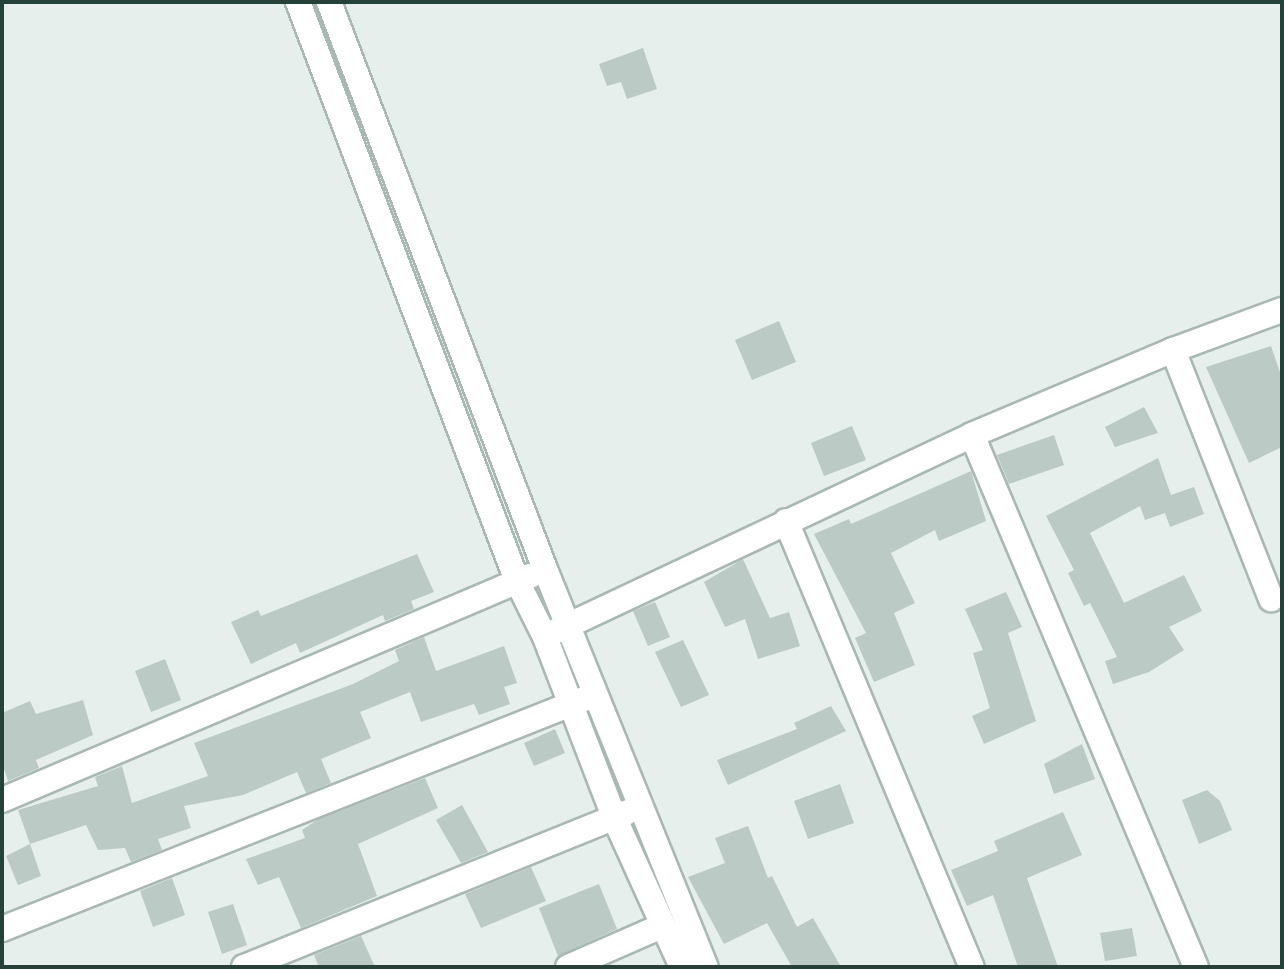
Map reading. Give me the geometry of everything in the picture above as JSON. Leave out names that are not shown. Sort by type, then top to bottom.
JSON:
[{"type":"street","points":[[298,2],[517,581],[545,637],[614,817],[682,967]]},
{"type":"street","points":[[329,2],[545,569],[706,967]]},
{"type":"street","points":[[545,637],[972,435],[1173,350],[1282,310]]},
{"type":"street","points":[[1173,350],[1271,599]]},
{"type":"street","points":[[972,435],[1196,967]]},
{"type":"street","points":[[786,521],[972,967]]},
{"type":"street","points":[[2,800],[545,569]]},
{"type":"street","points":[[2,929],[596,694]]},
{"type":"street","points":[[244,967],[642,808]]},
{"type":"street","points":[[568,967],[662,926]]},
{"type":"building","points":[[643,48],[657,89],[627,99],[621,82],[607,86],[599,64]]},
{"type":"building","points":[[779,321],[796,362],[752,380],[735,340]]},
{"type":"building","points":[[1271,346],[1282,378],[1282,447],[1249,463],[1206,367]]},
{"type":"building","points":[[1144,407],[1158,433],[1115,447],[1105,427]]},
{"type":"building","points":[[852,426],[866,460],[824,476],[811,443]]},
{"type":"building","points":[[1054,435],[1064,465],[1009,484],[997,455]]},
{"type":"building","points":[[1158,458],[1171,495],[1194,487],[1204,514],[1170,527],[1165,513],[1145,520],[1140,506],[1090,533],[1124,603],[1184,575],[1202,611],[1169,627],[1184,650],[1149,672],[1113,684],[1105,661],[1117,657],[1090,603],[1084,606],[1068,573],[1074,570],[1046,516]]},
{"type":"building","points":[[971,471],[986,521],[939,541],[935,530],[891,553],[915,603],[894,613],[915,665],[874,682],[855,638],[866,633],[814,534],[849,519],[851,524]]},
{"type":"building","points":[[417,554],[434,592],[411,601],[414,609],[385,621],[383,615],[300,653],[296,643],[251,664],[231,622],[258,610],[261,616]]},
{"type":"building","points":[[743,559],[770,618],[789,612],[800,646],[758,659],[745,619],[725,627],[704,582]]},
{"type":"building","points":[[1006,592],[1022,627],[1008,633],[1036,721],[984,744],[972,716],[990,708],[973,653],[983,650],[965,609]]},
{"type":"building","points":[[655,602],[670,637],[648,646],[633,611]]},
{"type":"building","points":[[424,637],[436,671],[504,646],[517,683],[504,687],[510,704],[479,715],[474,704],[421,722],[410,692],[360,712],[371,738],[321,759],[331,783],[306,793],[297,772],[243,795],[184,806],[191,828],[158,839],[162,850],[131,862],[125,848],[98,850],[86,825],[30,844],[18,810],[98,786],[95,777],[122,766],[132,803],[208,776],[194,743],[353,684],[399,661],[395,650]]},
{"type":"building","points":[[683,640],[709,695],[681,707],[655,652]]},
{"type":"building","points":[[165,659],[181,700],[151,712],[135,671]]},
{"type":"building","points":[[83,700],[93,735],[36,760],[39,768],[8,781],[2,762],[2,713],[30,701],[36,714]]},
{"type":"building","points":[[831,706],[846,731],[728,785],[717,760],[797,729],[794,723]]},
{"type":"building","points":[[555,729],[565,753],[534,766],[524,743]]},
{"type":"building","points":[[1082,744],[1095,779],[1054,794],[1044,764]]},
{"type":"building","points":[[425,778],[438,808],[358,844],[377,896],[301,928],[279,877],[258,885],[246,859],[305,838],[302,830],[317,820]]},
{"type":"building","points":[[840,784],[854,823],[808,839],[794,801]]},
{"type":"building","points":[[1207,790],[1220,801],[1232,830],[1199,844],[1182,800]]},
{"type":"building","points":[[462,805],[488,852],[461,863],[436,820]]},
{"type":"building","points":[[1063,812],[1082,855],[1027,878],[1058,967],[1018,967],[993,895],[967,906],[951,870],[998,851],[994,841]]},
{"type":"building","points":[[748,826],[768,878],[772,876],[797,927],[813,918],[841,967],[792,967],[767,923],[724,944],[688,877],[725,863],[715,838]]},
{"type":"building","points":[[30,844],[41,876],[18,885],[6,856]]},
{"type":"building","points":[[531,867],[546,901],[481,928],[465,894]]},
{"type":"building","points":[[172,878],[185,915],[153,927],[140,891]]},
{"type":"building","points":[[599,884],[617,929],[558,956],[539,908]]},
{"type":"building","points":[[233,904],[247,945],[222,954],[208,912]]},
{"type":"building","points":[[1132,928],[1137,956],[1105,961],[1100,933]]},
{"type":"building","points":[[361,936],[375,967],[319,967],[314,955]]}]
